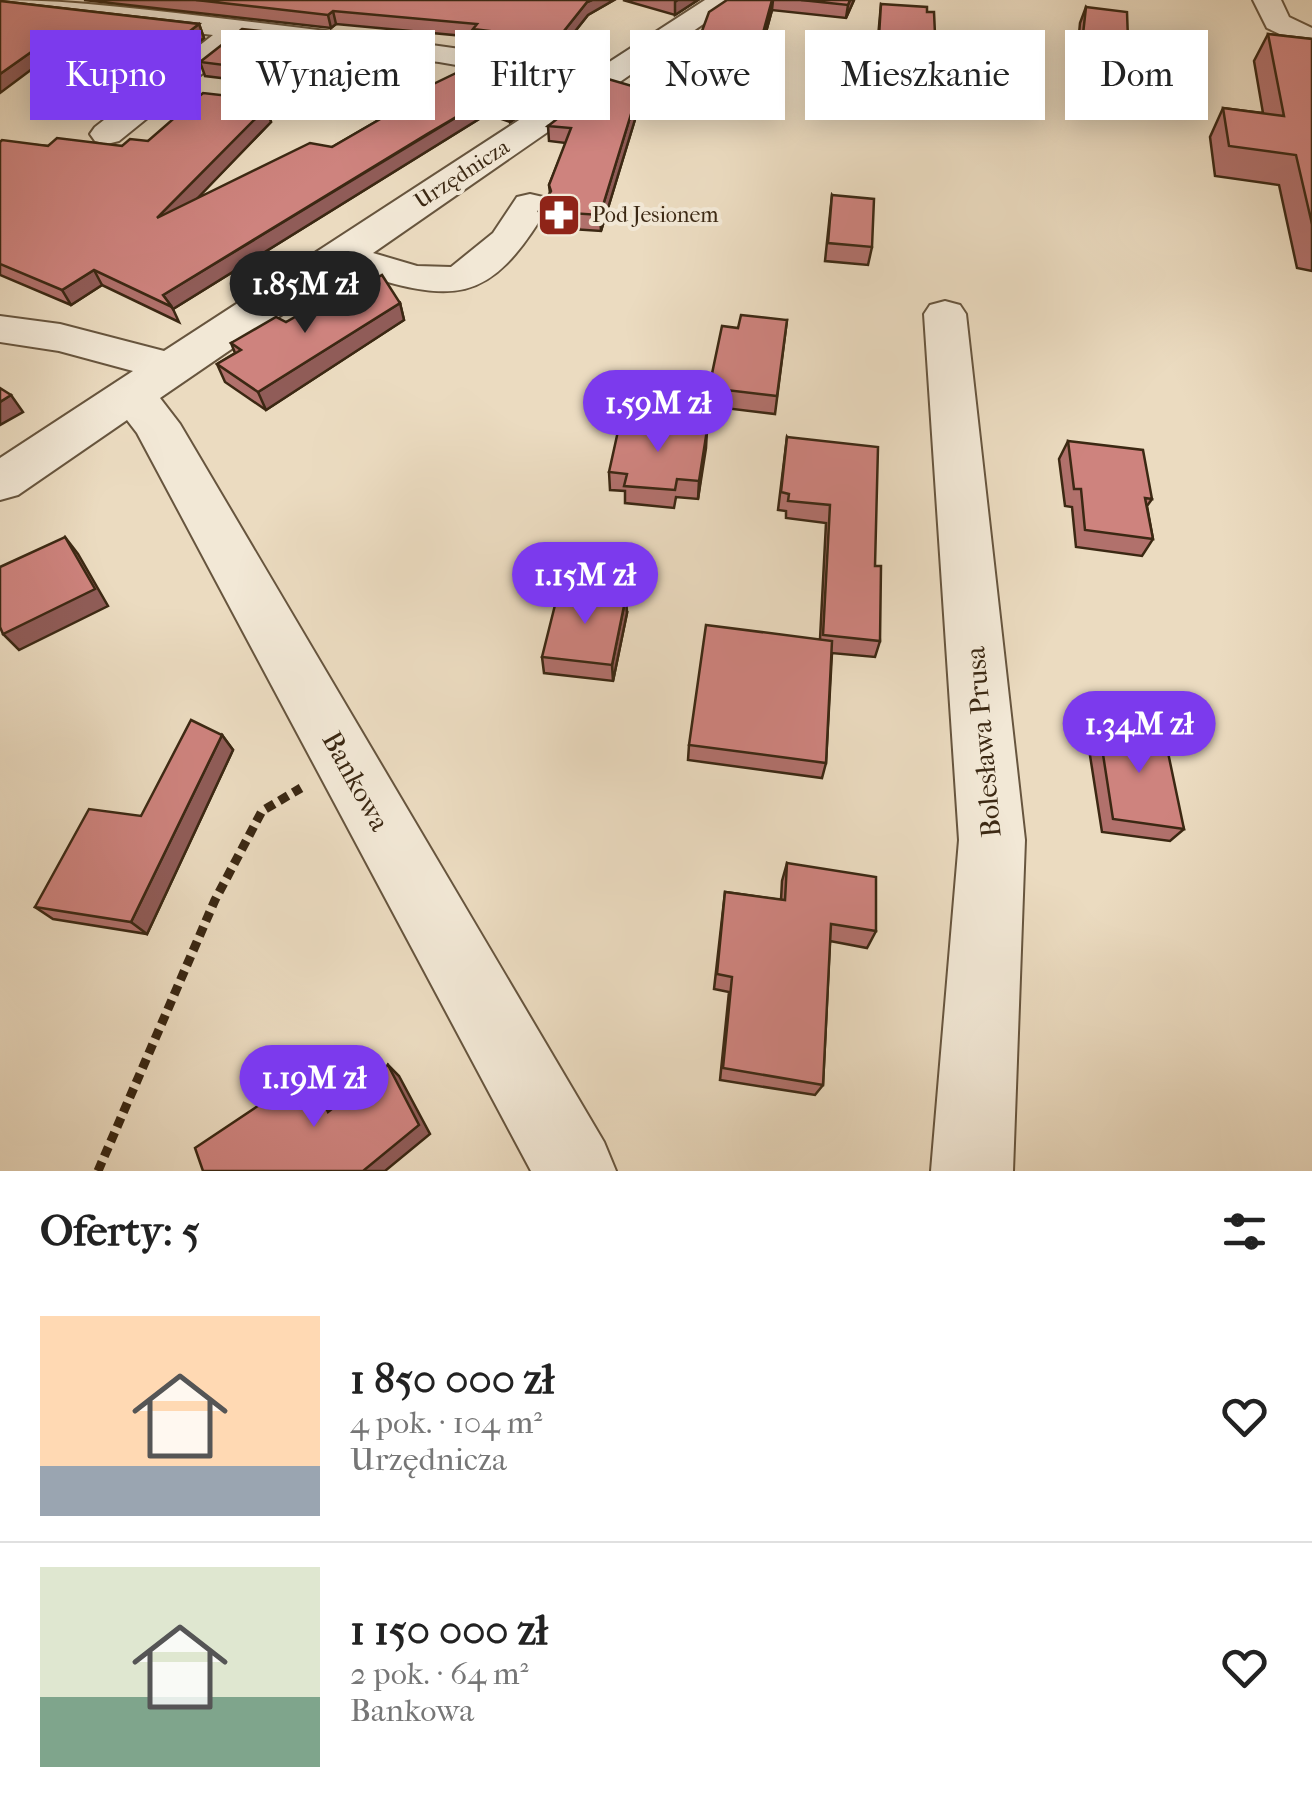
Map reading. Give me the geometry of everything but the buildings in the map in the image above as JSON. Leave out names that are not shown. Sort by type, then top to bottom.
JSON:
[{"type":"street","name":"Urzędnicza","points":[[610,77],[724,0]]},
{"type":"street","points":[[1267,0],[1277,22],[1312,40]]},
{"type":"street","points":[[20,2],[244,30]]},
{"type":"street","points":[[254,30],[291,11]]},
{"type":"street","points":[[107,134],[221,53]]},
{"type":"street","name":"Urzędnicza","points":[[0,482],[544,120]]},
{"type":"street","points":[[338,255],[414,278],[460,280],[508,241],[530,205]]},
{"type":"street","name":"Bolesława Prusa","points":[[945,314],[992,840],[972,1171]]},
{"type":"street","points":[[0,329],[60,338],[152,382]]},
{"type":"street","name":"Bankowa","points":[[152,382],[156,424],[574,1171]]},
{"type":"path","points":[[98,1171],[215,900],[262,810],[345,762]]},
{"type":"place","name":"Pod Jesionem","points":[[559,215]]}]
